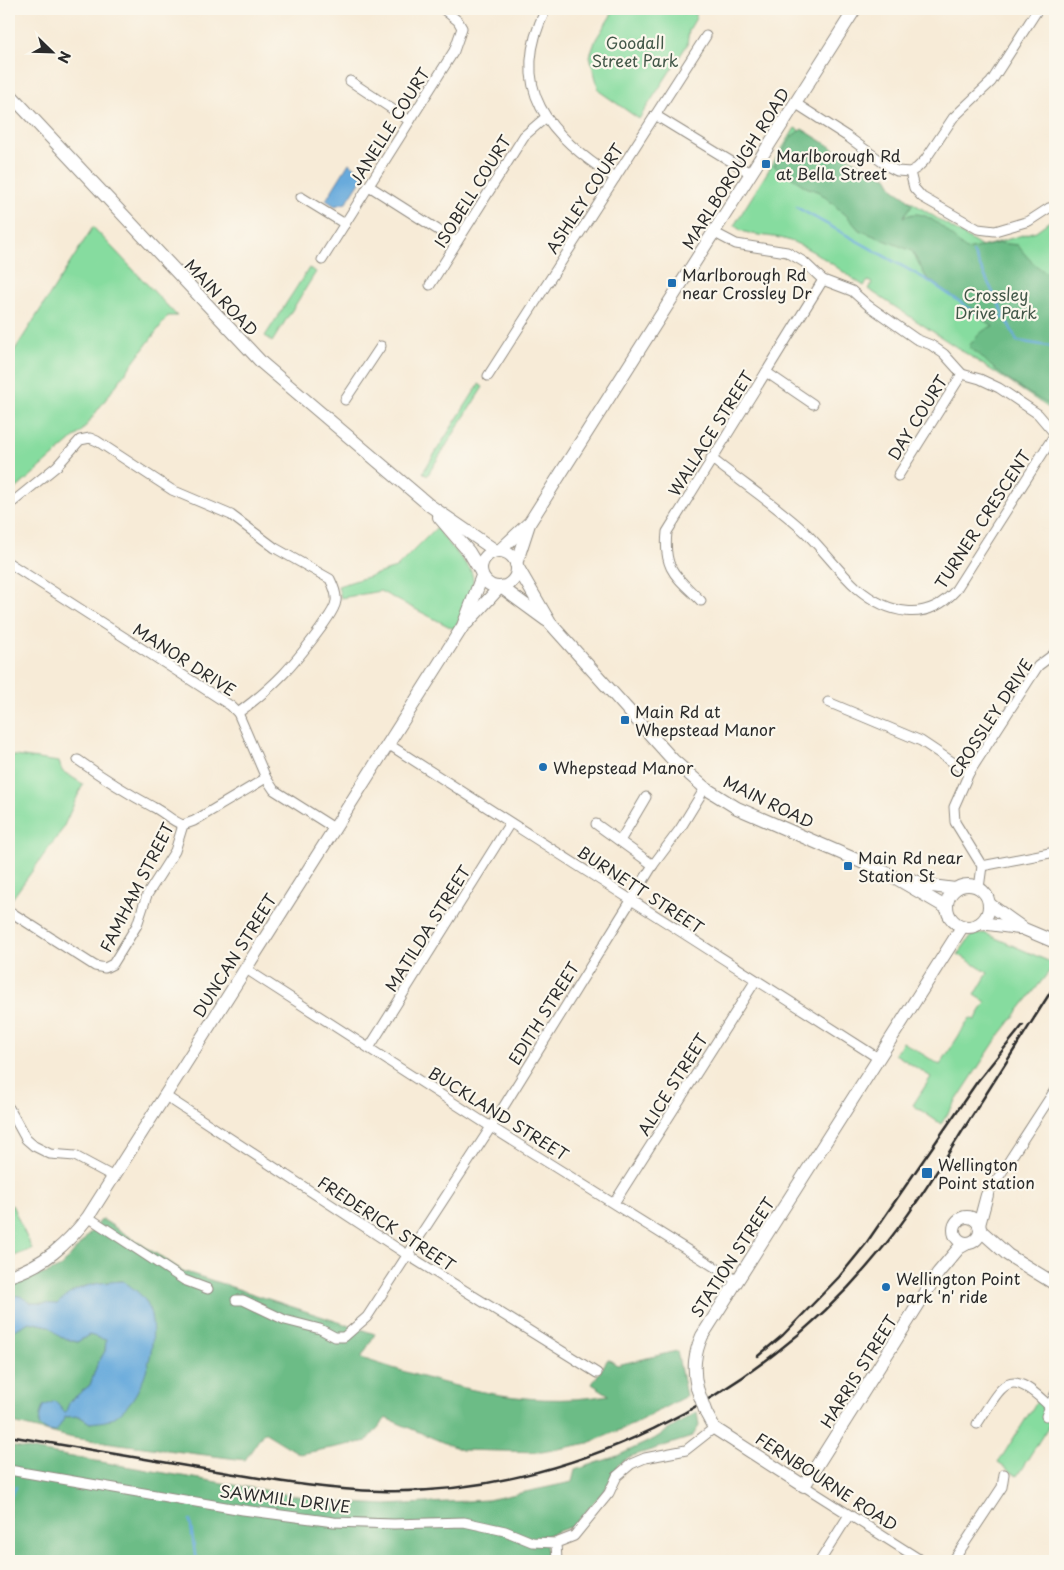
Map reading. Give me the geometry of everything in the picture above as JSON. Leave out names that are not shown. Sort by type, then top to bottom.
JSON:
[{"type":"street","name":"JANELLE COURT","points":[[322,260],[454,52],[462,28],[458,21],[443,9]]},
{"type":"street","points":[[546,9],[538,26],[531,51],[534,90],[545,118],[584,158],[615,178]]},
{"type":"street","name":"MARLBOROUGH ROAD","points":[[517,565],[530,522],[854,9]]},
{"type":"street","points":[[795,103],[848,137],[889,167],[898,171],[910,172],[925,160],[953,118],[992,82],[1038,9]]},
{"type":"street","name":"ASHLEY COURT","points":[[488,376],[706,36]]},
{"type":"street","points":[[350,81],[410,121]]},
{"type":"street","name":"MAIN ROAD","points":[[9,93],[262,363],[429,505],[498,551]]},
{"type":"street","points":[[655,115],[750,173]]},
{"type":"street","name":"ISOBELL COURT","points":[[430,285],[524,136],[545,118]]},
{"type":"street","points":[[910,172],[914,188],[922,197],[978,229],[995,231],[1029,221],[1049,208],[1055,207]]},
{"type":"street","points":[[369,186],[457,242]]},
{"type":"street","points":[[301,197],[345,224]]},
{"type":"street","points":[[713,232],[736,244],[787,252],[804,262],[823,280],[852,291],[869,306],[916,339],[931,345],[944,354],[962,374],[980,379],[999,388],[1038,414],[1055,434]]},
{"type":"street","name":"WALLACE STREET","points":[[701,602],[672,572],[665,552],[667,532],[823,280]]},
{"type":"street","points":[[345,400],[381,346]]},
{"type":"street","points":[[766,372],[814,404]]},
{"type":"street","name":"DAY COURT","points":[[898,476],[962,374]]},
{"type":"street","name":"TURNER CRESCENT","points":[[712,458],[804,531],[858,588],[877,600],[906,612],[929,611],[944,603],[955,591],[1055,434]]},
{"type":"street","points":[[9,505],[57,466],[80,440],[90,438],[172,490],[231,515],[275,548],[330,579],[334,586],[336,601],[330,614],[295,664],[271,688],[238,713]]},
{"type":"street","name":"MAIN ROAD","points":[[429,505],[469,552],[482,574]]},
{"type":"street","name":"MARLBOROUGH ROAD","points":[[498,551],[530,522]]},
{"type":"street","points":[[498,551],[510,554],[517,565],[515,579],[507,586],[500,587],[487,583],[482,574],[484,558],[498,551]]},
{"type":"street","name":"MANOR DRIVE","points":[[9,563],[231,706],[238,713],[266,778],[274,790],[334,828]]},
{"type":"street","name":"MAIN ROAD","points":[[517,565],[550,623],[673,760],[705,788],[737,808],[889,874],[947,908],[952,920],[962,927]]},
{"type":"street","name":"DUNCAN STREET","points":[[463,626],[482,574]]},
{"type":"street","name":"MAIN ROAD","points":[[500,587],[550,623]]},
{"type":"street","name":"DUNCAN STREET","points":[[9,1276],[22,1272],[44,1260],[63,1246],[88,1217],[463,626],[500,587]]},
{"type":"street","name":"CROSSLEY DRIVE","points":[[982,866],[955,822],[954,807],[969,773],[1038,666],[1055,653]]},
{"type":"street","points":[[828,702],[922,741],[969,773]]},
{"type":"street","name":"BURNETT STREET","points":[[388,744],[878,1058]]},
{"type":"street","points":[[78,760],[118,785],[134,798],[155,808],[173,822],[183,825]]},
{"type":"street","name":"FAMHAM STREET","points":[[9,911],[95,966],[105,968],[113,964],[137,925],[147,895],[175,851],[183,825],[194,821],[266,778]]},
{"type":"street","name":"EDITH STREET","points":[[236,1300],[243,1300],[284,1320],[320,1329],[335,1337],[344,1337],[367,1317],[490,1127],[653,865],[680,829],[705,788]]},
{"type":"street","points":[[620,841],[646,796]]},
{"type":"street","name":"MATILDA STREET","points":[[369,1048],[510,823]]},
{"type":"street","points":[[596,824],[653,865]]},
{"type":"street","points":[[1055,852],[982,866],[979,888],[984,892],[989,904],[1024,929],[1055,942]]},
{"type":"street","name":"MAIN ROAD","points":[[889,874],[932,886],[955,889],[967,885],[979,888]]},
{"type":"street","points":[[947,908],[947,901],[955,889]]},
{"type":"street","points":[[962,927],[969,927],[980,923],[986,918],[989,904]]},
{"type":"street","points":[[980,923],[1024,929]]},
{"type":"street","name":"STATION STREET","points":[[714,1428],[706,1413],[694,1373],[696,1351],[702,1336],[962,927]]},
{"type":"street","name":"BUCKLAND STREET","points":[[246,969],[490,1127],[737,1281]]},
{"type":"street","name":"ALICE STREET","points":[[614,1203],[756,980]]},
{"type":"street","points":[[1055,1090],[987,1195],[966,1217],[957,1221],[954,1231],[959,1240],[1008,1255],[1055,1284]]},
{"type":"street","name":"FREDERICK STREET","points":[[164,1095],[406,1254],[597,1373]]},
{"type":"street","points":[[9,1108],[26,1139],[34,1146],[50,1154],[75,1156],[114,1176]]},
{"type":"street","points":[[969,1242],[978,1237],[987,1195]]},
{"type":"street","points":[[88,1217],[184,1280],[208,1289]]},
{"type":"street","points":[[966,1217],[973,1218],[1008,1255]]},
{"type":"street","name":"HARRIS STREET","points":[[804,1486],[938,1273],[951,1245],[954,1231]]},
{"type":"street","name":"HARRIS STREET","points":[[938,1273],[959,1248],[969,1242]]},
{"type":"street","points":[[977,1424],[1001,1388],[1007,1383],[1019,1382],[1029,1387],[1050,1407]]},
{"type":"street","points":[[1046,1416],[1055,1394]]},
{"type":"street","points":[[557,1561],[556,1543],[574,1536],[609,1493],[617,1476],[631,1464],[645,1458],[686,1450],[714,1428]]},
{"type":"street","name":"FERNBOURNE ROAD","points":[[714,1428],[922,1561]]},
{"type":"street","name":"SAWMILL DRIVE","points":[[9,1470],[243,1510],[334,1522],[394,1524],[464,1522],[505,1531],[532,1542],[556,1543]]},
{"type":"street","points":[[953,1561],[1002,1487],[1004,1474]]},
{"type":"street","points":[[820,1561],[849,1515]]},
{"type":"green space","name":"Goodall Street Park","points":[[615,9],[696,9],[696,18],[689,30],[687,45],[639,119],[599,91],[590,56],[596,39]]},
{"type":"green space","name":"Crossley Drive Park","points":[[795,128],[982,247],[1036,231],[1055,217],[1055,412],[868,289],[872,283],[868,281],[864,286],[805,247],[784,239],[748,233],[737,228],[735,224]]},
{"type":"green space","points":[[802,129],[872,172],[887,177],[894,189],[906,197],[912,205],[903,217],[915,214],[929,218],[950,234],[966,250],[1000,243],[1018,245],[1034,264],[1055,276],[1055,413],[1049,405],[1005,377],[969,346],[979,334],[993,326],[983,320],[984,315],[955,299],[926,277],[912,251],[859,230],[847,216],[819,192],[806,187],[774,166],[792,136]]},
{"type":"green space","points":[[93,227],[177,316],[168,316],[82,431],[9,495],[9,359]]},
{"type":"green space","points":[[309,268],[316,272],[272,342],[265,336]]},
{"type":"green space","points":[[479,384],[483,387],[427,476],[423,472]]},
{"type":"green space","points":[[436,528],[470,569],[473,577],[472,592],[466,608],[454,629],[380,591],[341,598],[338,586],[396,568]]},
{"type":"green space","points":[[9,755],[59,762],[62,771],[83,784],[62,830],[9,903]]},
{"type":"green space","points":[[984,933],[1055,964],[998,1037],[941,1124],[913,1105],[931,1077],[895,1054],[903,1042],[940,1065],[970,1018],[975,1020],[986,1002],[975,995],[988,973],[958,954],[971,936]]},
{"type":"green space","points":[[9,1204],[12,1205],[32,1249],[9,1258]]},
{"type":"green space","points":[[102,1219],[183,1271],[375,1334],[361,1358],[392,1368],[483,1392],[513,1397],[576,1399],[609,1395],[592,1384],[608,1359],[617,1365],[677,1351],[686,1396],[634,1424],[589,1443],[542,1452],[461,1450],[386,1418],[367,1441],[300,1454],[264,1432],[245,1460],[73,1438],[9,1422],[9,1333],[29,1322],[49,1326],[60,1337],[77,1342],[89,1335],[106,1339],[105,1351],[97,1365],[90,1385],[70,1401],[65,1417],[79,1416],[90,1423],[109,1420],[129,1404],[123,1281],[88,1285],[65,1297],[58,1304],[31,1303],[20,1296],[9,1295],[9,1283],[48,1273],[61,1267]]},
{"type":"green space","points":[[1039,1398],[1055,1409],[1055,1416],[1017,1476],[998,1463]]},
{"type":"green space","points":[[697,1412],[699,1426],[692,1437],[629,1457],[617,1466],[605,1490],[573,1526],[545,1536],[548,1561],[9,1561],[9,1446],[332,1502],[386,1505],[488,1500],[572,1482],[575,1470],[617,1456],[654,1439]]},
{"type":"water","points":[[349,163],[363,173],[363,177],[346,203],[335,206],[326,200]]},
{"type":"water","points":[[123,1281],[145,1300],[152,1322],[151,1354],[140,1387],[121,1412],[109,1420],[90,1423],[79,1416],[65,1417],[56,1432],[48,1431],[39,1426],[43,1406],[55,1401],[65,1413],[70,1401],[90,1385],[97,1365],[105,1351],[106,1340],[89,1335],[77,1342],[60,1337],[49,1326],[29,1322],[9,1333],[9,1295],[20,1296],[31,1303],[57,1304],[80,1288]]},
{"type":"waterway","points":[[796,207],[929,281],[981,316],[1004,318]]},
{"type":"waterway","points":[[973,252],[1017,341],[1055,347]]},
{"type":"waterway","points":[[9,1499],[16,1487]]},
{"type":"waterway","points":[[190,1520],[196,1561]]},
{"type":"railway","points":[[9,1436],[295,1484],[337,1489],[380,1491],[450,1488],[520,1476],[588,1456],[654,1429],[717,1394],[775,1353],[829,1307],[876,1256],[922,1194],[1055,985]]},
{"type":"railway","points":[[758,1356],[783,1335],[839,1277],[865,1245],[977,1082],[1023,1025]]},
{"type":"place","name":"Marlborough Rd at Bella Street","points":[[766,164]]},
{"type":"place","name":"Marlborough Rd near Crossley Dr","points":[[672,283]]},
{"type":"place","name":"Main Rd at Whepstead Manor","points":[[625,720]]},
{"type":"place","name":"Whepstead Manor","points":[[543,767]]},
{"type":"place","name":"Main Rd near Station St","points":[[848,866]]},
{"type":"place","name":"Wellington Point station","points":[[927,1173]]},
{"type":"place","name":"Wellington Point park 'n' ride","points":[[886,1287]]}]
